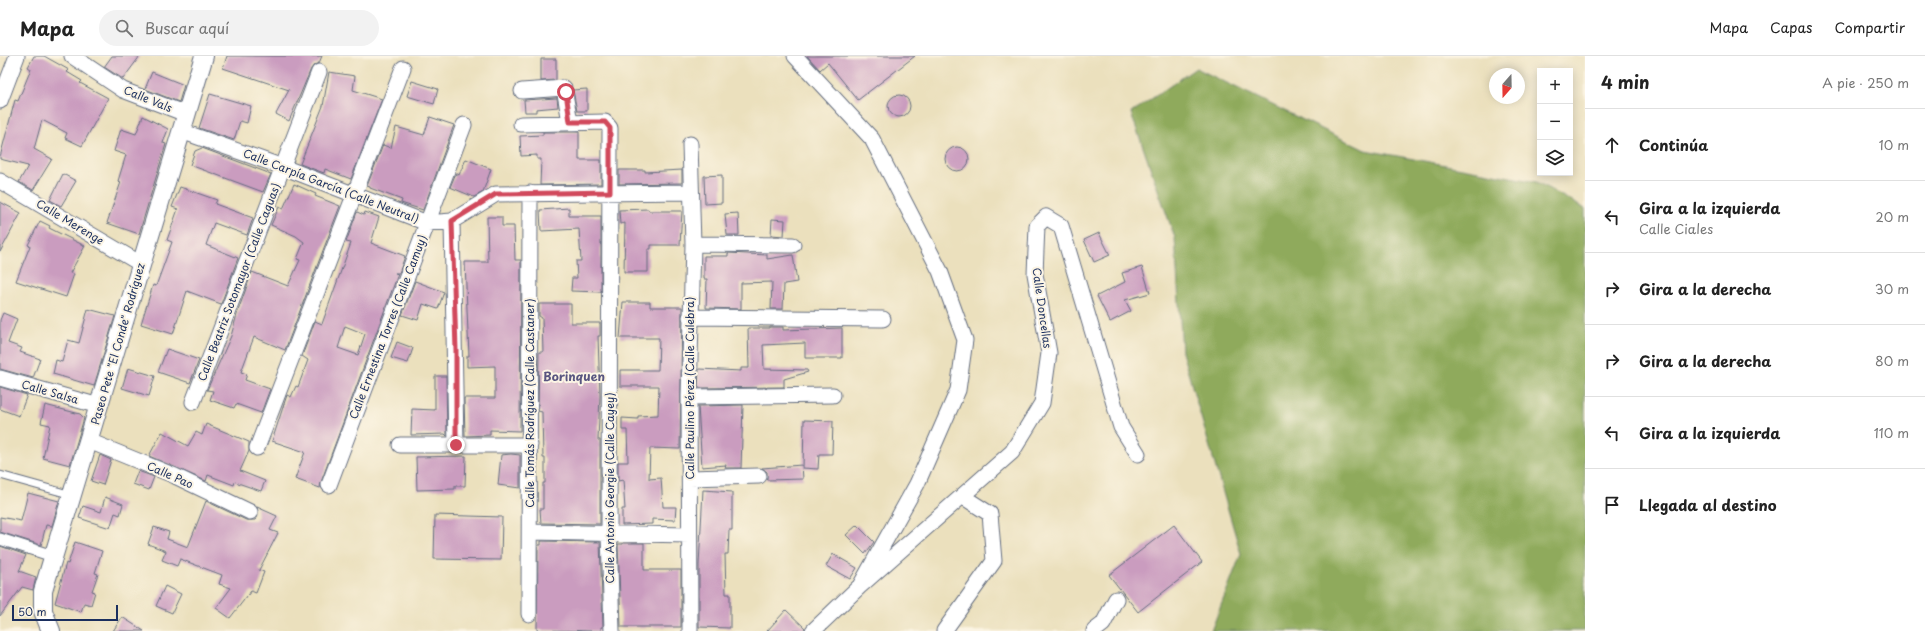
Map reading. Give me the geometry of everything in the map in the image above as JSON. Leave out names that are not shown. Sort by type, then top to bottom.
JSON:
[{"type":"street","points":[[0,101],[17,56]]},
{"type":"street","name":"Calle Vals","points":[[72,56],[123,90],[183,123]]},
{"type":"street","name":"Paseo Pete \"El Conde\" Rodríguez","points":[[51,631],[43,611],[43,591],[204,56]]},
{"type":"street","points":[[796,56],[872,139],[940,271],[965,340],[958,390],[917,484],[860,586],[813,631]]},
{"type":"street","points":[[257,448],[356,195],[403,68]]},
{"type":"street","name":"Calle Beatriz Sotomayor (Calle Caguas)","points":[[193,402],[319,72]]},
{"type":"street","points":[[521,124],[570,122],[564,88],[522,91]]},
{"type":"street","name":"Calle Antonio Georgie (Calle Cayey)","points":[[570,122],[605,122],[610,128],[609,534],[612,631]]},
{"type":"street","name":"Calle Carpía García (Calle Neutral)","points":[[183,123],[283,167],[427,223],[452,221],[496,194],[691,192]]},
{"type":"street","name":"Calle Ernestina Torres (Calle Camuy)","points":[[329,485],[464,125]]},
{"type":"street","name":"Calle Paulino Pérez (Calle Culebra)","points":[[690,144],[693,244],[689,397],[690,631]]},
{"type":"street","name":"Calle Merenge","points":[[0,181],[141,264]]},
{"type":"street","name":"Calle Tomás Rodríguez (Calle Castaner)","points":[[529,614],[530,193]]},
{"type":"street","name":"Calle Doncellas","points":[[860,586],[1012,452],[1042,403],[1049,353],[1035,274],[1037,226],[1046,217],[1061,226],[1122,427],[1138,454]]},
{"type":"street","points":[[452,221],[456,350],[456,445]]},
{"type":"street","points":[[693,244],[793,245]]},
{"type":"street","points":[[690,317],[883,319]]},
{"type":"street","name":"Calle Salsa","points":[[0,378],[99,406]]},
{"type":"street","points":[[689,397],[833,394]]},
{"type":"street","name":"Calle Pao","points":[[89,441],[175,476],[250,512]]},
{"type":"street","points":[[400,445],[530,445]]},
{"type":"street","points":[[690,478],[759,476]]},
{"type":"street","points":[[944,631],[994,561],[990,514],[962,496]]},
{"type":"street","points":[[530,532],[689,535]]},
{"type":"street","points":[[0,539],[53,556]]},
{"type":"street","points":[[1094,631],[1103,624],[1116,599]]},
{"type":"lane","points":[[0,475],[72,495]]},
{"type":"green space","points":[[1196,68],[1365,150],[1537,182],[1585,209],[1585,631],[1211,631],[1241,554],[1182,352],[1175,238],[1131,113]]},
{"type":"building","points":[[34,56],[44,56],[69,70],[67,72],[82,81],[80,83],[108,98],[82,146],[65,138],[67,133],[42,120],[34,149],[52,159],[33,190],[19,182],[28,166],[0,159],[0,157],[15,100],[18,101],[31,69],[28,67]]},
{"type":"building","points":[[112,56],[140,56],[123,79],[104,67]]},
{"type":"building","points":[[227,56],[322,56],[319,63],[314,65],[311,69],[289,121],[276,114],[289,90],[223,68]]},
{"type":"building","points":[[807,56],[915,56],[858,100],[828,63],[820,70]]},
{"type":"building","points":[[541,59],[556,59],[556,80],[541,81]]},
{"type":"building","points":[[152,72],[184,85],[179,102],[145,89]]},
{"type":"building","points":[[329,72],[355,76],[353,90],[382,99],[351,179],[325,169],[324,173],[300,164],[323,106]]},
{"type":"building","points":[[412,81],[438,89],[434,104],[407,96]]},
{"type":"building","points":[[587,89],[587,111],[577,111],[573,90]]},
{"type":"building","points":[[210,94],[251,106],[247,123],[240,121],[234,140],[199,128]]},
{"type":"building","points":[[899,95],[907,98],[910,106],[907,114],[899,117],[891,114],[888,106],[891,98]]},
{"type":"building","points":[[557,98],[558,107],[536,109],[536,112],[525,112],[524,100]]},
{"type":"building","points":[[143,116],[168,129],[163,143],[166,144],[139,234],[107,223],[121,182],[118,181],[126,155],[114,151],[121,129],[136,134]]},
{"type":"building","points":[[430,117],[454,125],[423,210],[401,203],[402,200],[367,186],[383,145],[391,148],[396,127],[424,135]]},
{"type":"building","points":[[543,132],[579,132],[579,160],[601,160],[601,184],[540,185],[541,159],[537,159],[537,155],[521,156],[520,136],[543,135]]},
{"type":"building","points":[[957,147],[966,150],[969,159],[966,168],[957,171],[948,168],[945,159],[948,150]]},
{"type":"building","points":[[202,148],[271,174],[263,192],[190,165],[195,151]]},
{"type":"building","points":[[466,159],[491,169],[483,192],[474,197],[450,187],[456,173],[459,175]]},
{"type":"building","points":[[619,170],[645,170],[645,172],[682,170],[682,183],[619,184]]},
{"type":"building","points":[[63,174],[76,181],[61,206],[50,200]]},
{"type":"building","points":[[722,175],[722,203],[705,204],[704,176]]},
{"type":"building","points":[[294,184],[316,194],[315,196],[340,206],[285,350],[254,337],[241,372],[247,374],[245,380],[270,389],[261,413],[236,404],[234,408],[210,400],[213,391],[207,390],[231,336],[252,272],[288,286],[300,260],[297,259],[304,242],[296,236],[271,225],[279,207],[283,209]]},
{"type":"building","points":[[180,187],[217,200],[215,204],[253,218],[247,235],[214,223],[206,245],[238,258],[221,304],[187,291],[173,334],[141,324],[153,285],[156,286],[172,242],[167,240],[178,209],[172,207]]},
{"type":"building","points":[[0,202],[21,213],[0,252]]},
{"type":"building","points":[[569,208],[569,216],[601,216],[601,292],[571,291],[572,278],[577,278],[576,261],[581,261],[579,229],[541,231],[540,210]]},
{"type":"building","points":[[648,209],[649,211],[682,211],[680,245],[651,245],[651,249],[648,249],[648,272],[624,272],[625,223],[620,224],[619,210]]},
{"type":"building","points":[[357,212],[364,215],[365,212],[379,217],[371,243],[405,256],[399,273],[395,273],[398,274],[320,488],[295,479],[305,452],[272,441],[287,395],[291,397],[296,386],[298,387],[308,360],[302,356],[315,321],[322,324],[351,243],[346,242]],"holes":[[[345,326],[365,334],[358,355],[338,348]]]},
{"type":"building","points":[[738,213],[739,235],[727,235],[725,214]]},
{"type":"building","points":[[487,217],[502,217],[502,226],[514,226],[515,260],[521,260],[520,431],[490,430],[490,435],[465,436],[464,398],[495,398],[495,366],[467,367],[467,356],[469,356],[465,262],[488,262]]},
{"type":"building","points":[[772,219],[785,220],[784,236],[771,235]]},
{"type":"building","points":[[40,221],[50,226],[49,228],[85,246],[70,273],[74,274],[66,297],[16,281],[30,246],[28,245]]},
{"type":"building","points":[[1099,233],[1110,255],[1094,262],[1084,240]]},
{"type":"building","points":[[728,253],[767,255],[767,259],[793,255],[797,282],[784,284],[783,309],[771,309],[772,282],[741,283],[741,309],[706,308],[707,279],[704,279],[704,256],[728,256]]},
{"type":"building","points":[[1142,267],[1150,293],[1125,300],[1131,311],[1110,322],[1097,296],[1125,282],[1122,273]]},
{"type":"building","points":[[415,281],[444,292],[438,309],[423,304],[418,320],[402,315]]},
{"type":"building","points":[[623,302],[650,302],[650,307],[682,307],[680,449],[650,448],[649,479],[661,478],[663,507],[676,507],[675,520],[652,519],[652,524],[622,525],[622,509],[625,509],[623,480],[618,481],[618,462],[628,462],[627,430],[622,430],[622,418],[638,419],[638,416],[658,415],[659,386],[620,386],[620,370],[658,370],[659,338],[620,338]]},
{"type":"building","points":[[539,304],[571,304],[571,323],[600,323],[600,336],[598,336],[600,396],[598,440],[600,440],[600,524],[541,523],[540,509],[543,509],[545,458],[543,458],[542,412],[538,411],[539,352],[543,352],[542,318],[539,316]]},
{"type":"building","points":[[88,309],[115,316],[94,386],[53,374],[56,360],[62,362],[68,340],[79,343]]},
{"type":"building","points":[[3,313],[17,319],[8,343],[22,348],[20,352],[40,359],[33,378],[0,369],[0,320]]},
{"type":"building","points":[[783,327],[783,330],[842,328],[842,358],[805,358],[805,343],[763,345],[764,369],[807,370],[808,372],[784,379],[784,387],[698,388],[699,369],[741,371],[741,368],[749,368],[748,328]]},
{"type":"building","points":[[397,342],[413,348],[408,363],[391,358]]},
{"type":"building","points":[[167,349],[199,360],[190,383],[158,372]]},
{"type":"building","points":[[128,368],[155,376],[149,396],[122,388]]},
{"type":"building","points":[[435,376],[446,376],[447,436],[445,434],[411,435],[412,409],[435,410]]},
{"type":"building","points":[[0,387],[27,395],[19,416],[0,409]]},
{"type":"building","points":[[45,405],[80,414],[84,418],[70,465],[43,458],[50,425],[41,423]]},
{"type":"building","points":[[743,405],[741,468],[725,468],[726,465],[702,467],[698,406]]},
{"type":"building","points":[[804,420],[833,421],[832,454],[819,454],[818,469],[803,468]]},
{"type":"building","points":[[206,424],[249,442],[249,451],[240,471],[265,481],[261,491],[235,482],[234,485],[208,475],[206,481],[149,456],[162,432],[188,446],[196,432],[202,435]]},
{"type":"building","points":[[100,455],[111,460],[103,485],[91,481]]},
{"type":"building","points":[[501,455],[520,455],[520,488],[498,485]]},
{"type":"building","points":[[466,456],[465,486],[455,486],[455,489],[417,490],[416,457]]},
{"type":"building","points":[[802,465],[803,479],[767,480],[767,472],[762,468]]},
{"type":"building","points":[[138,471],[154,477],[149,490],[133,484]]},
{"type":"building","points":[[703,490],[732,492],[732,530],[729,530],[728,554],[725,554],[726,594],[730,594],[730,628],[699,627],[699,565]]},
{"type":"building","points":[[28,493],[59,501],[52,526],[46,525],[41,545],[0,532],[0,517],[21,521]]},
{"type":"building","points":[[105,497],[123,504],[120,515],[115,513],[110,528],[79,518],[83,506],[101,512]]},
{"type":"building","points":[[206,501],[246,520],[255,520],[258,516],[257,507],[277,516],[270,530],[278,533],[259,570],[264,572],[256,593],[251,591],[230,618],[216,608],[231,588],[219,584],[222,575],[180,559],[177,566],[162,560],[166,551],[148,544],[154,527],[169,532],[167,539],[188,547]]},
{"type":"building","points":[[435,515],[502,517],[501,560],[434,559]]},
{"type":"building","points":[[857,525],[874,542],[865,554],[846,535]]},
{"type":"building","points":[[1174,525],[1202,562],[1138,612],[1109,575]]},
{"type":"building","points":[[541,541],[600,542],[603,627],[601,627],[601,631],[537,630],[538,545],[541,545]]},
{"type":"building","points":[[75,542],[102,551],[95,573],[98,574],[92,591],[95,592],[91,605],[84,603],[81,612],[55,603],[66,563],[68,564]]},
{"type":"building","points":[[644,543],[644,570],[681,570],[681,627],[621,627],[618,544]]},
{"type":"building","points":[[0,546],[26,555],[19,571],[36,577],[33,590],[22,587],[0,616]]},
{"type":"building","points":[[833,554],[857,568],[850,579],[826,566]]},
{"type":"building","points":[[165,586],[181,594],[172,613],[156,606]]},
{"type":"building","points":[[786,610],[805,628],[804,631],[767,631]]},
{"type":"building","points":[[122,617],[144,631],[113,631]]},
{"type":"district","name":"Borinquen","points":[[574,377]]},
{"type":"route","points":[[456,445],[456,350],[452,221],[464,216],[496,194],[610,192],[610,128],[605,122],[570,122],[567,110],[566,92]]}]
